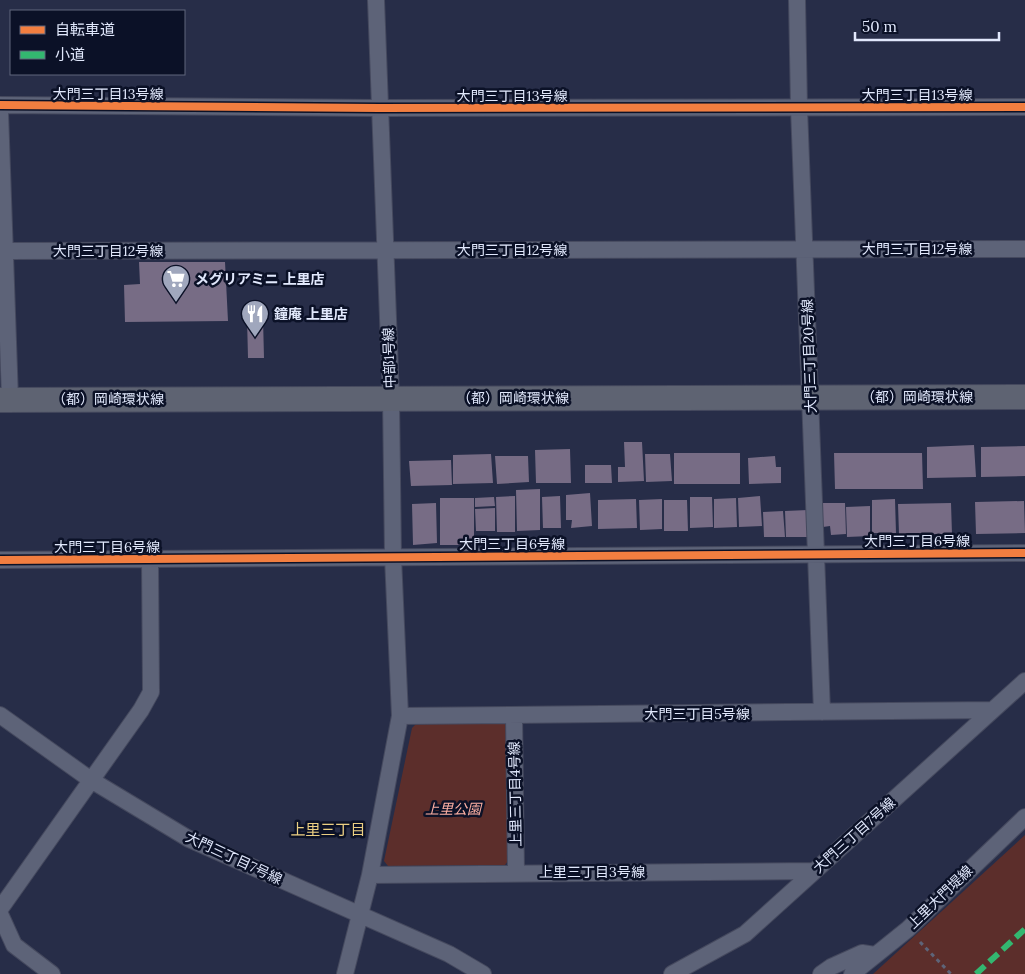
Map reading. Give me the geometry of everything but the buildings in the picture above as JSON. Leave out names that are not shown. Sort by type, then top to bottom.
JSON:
[{"type":"street","name":"中部1号線","points":[[345,974],[370,875],[400,716],[393,557],[390,398],[376,0]]},
{"type":"street","name":"大門三丁目20号線","points":[[797,0],[799,108],[822,712]]},
{"type":"street","name":"大門三丁目13号線","points":[[0,106],[379,108],[1025,107]]},
{"type":"street","points":[[0,112],[5,400]]},
{"type":"street","name":"大門三丁目12号線","points":[[2,251],[1025,249]]},
{"type":"street","name":"（都）岡崎環状線","points":[[5,400],[1025,397]]},
{"type":"street","name":"大門三丁目6号線","points":[[0,560],[1025,553]]},
{"type":"street","points":[[0,909],[141,710],[151,692],[150,560]]},
{"type":"street","name":"大門三丁目7号線","points":[[672,974],[745,934],[1025,681]]},
{"type":"street","name":"大門三丁目5号線","points":[[400,716],[993,710]]},
{"type":"street","name":"大門三丁目7号線","points":[[0,715],[91,780],[189,839],[449,954],[483,974]]},
{"type":"street","name":"上里三丁目4号線","points":[[514,715],[516,872]]},
{"type":"street","name":"上里大門堤線","points":[[852,974],[908,928],[1025,817]]},
{"type":"street","name":"上里三丁目3号線","points":[[370,875],[516,872],[814,871]]},
{"type":"street","points":[[0,914],[14,945],[52,974]]},
{"type":"street","points":[[821,974],[831,967],[862,953],[875,955]]},
{"type":"path","points":[[908,928],[950,974]]},
{"type":"green space","name":"上里公園","points":[[504,723],[510,729],[510,858],[505,865],[388,866],[384,861],[412,728],[416,724]]},
{"type":"green space","points":[[1025,835],[1025,974],[873,974]]},
{"type":"marked path","points":[[976,974],[1025,929]]},
{"type":"cycle path","points":[[0,105],[379,108],[1025,107]]},
{"type":"cycle path","points":[[0,560],[1025,553]]},
{"type":"place","name":"メグリアミニ 上里店","points":[[176,303]]},
{"type":"place","name":"鐘庵 上里店","points":[[255,338]]},
{"type":"district","name":"上里三丁目","points":[[328,829]]}]
